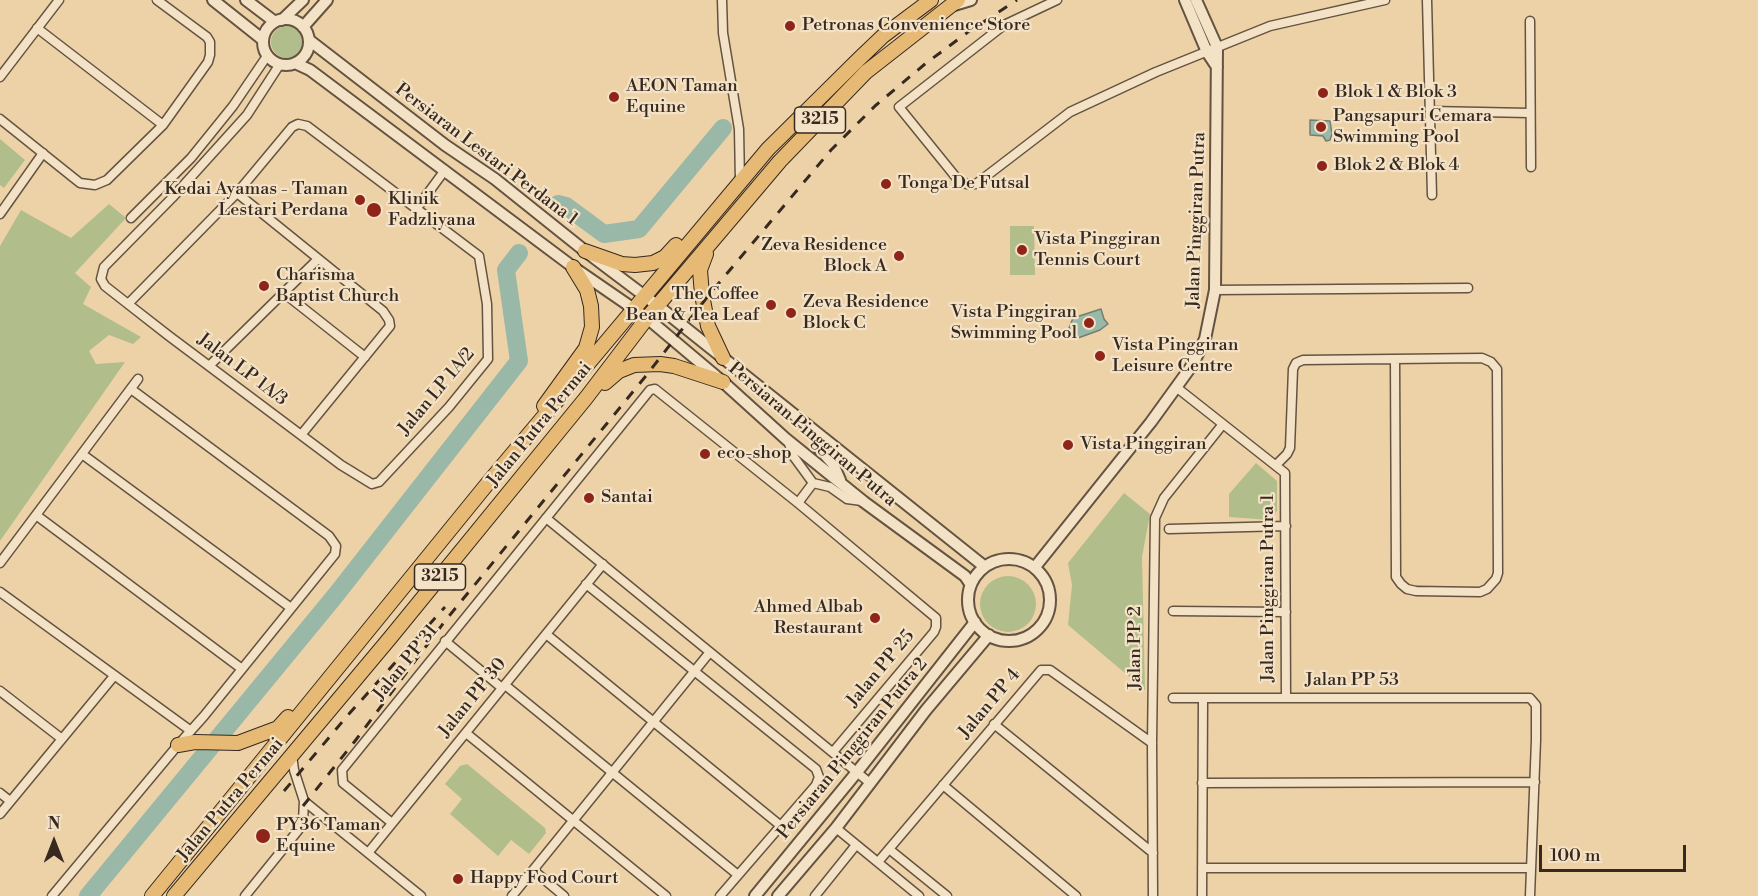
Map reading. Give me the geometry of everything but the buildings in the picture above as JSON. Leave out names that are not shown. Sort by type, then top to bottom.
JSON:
[{"type":"main road","name":"Jalan Putra Permai","points":[[152,896],[518,448],[602,349],[633,308],[768,149],[829,86],[884,36],[931,0]]},
{"type":"main road","name":"Jalan Putra Permai","points":[[174,896],[586,399],[647,318],[780,161],[858,80],[952,4]]},
{"type":"main road","points":[[585,251],[622,264],[653,263],[665,257],[706,214],[721,205]]},
{"type":"main road","points":[[709,246],[700,270],[702,295],[708,326],[723,358]]},
{"type":"main road","points":[[518,448],[546,401],[586,348],[592,327],[591,306],[587,290],[573,267]]},
{"type":"main road","points":[[586,399],[619,371],[634,365],[674,366],[723,382]]},
{"type":"main road","points":[[178,745],[193,737],[238,743],[278,728],[343,651],[381,616]]},
{"type":"street","points":[[0,77],[59,0]]},
{"type":"street","points":[[0,119],[80,183],[95,185],[107,180],[163,125],[208,62],[211,49],[207,37],[159,0]]},
{"type":"street","points":[[213,0],[262,39],[267,56],[280,64],[295,63],[306,54],[309,40],[303,27],[297,22],[279,21],[246,0]]},
{"type":"street","points":[[262,39],[266,29],[303,0]]},
{"type":"street","points":[[303,27],[327,0]]},
{"type":"street","points":[[722,0],[723,33],[739,129],[740,182]]},
{"type":"street","points":[[952,4],[971,0]]},
{"type":"street","points":[[1057,0],[1004,26],[899,107],[959,181],[976,184],[1070,112],[1156,72],[1270,26],[1385,0]]},
{"type":"street","name":"Jalan Pinggiran Putra","points":[[1185,0],[1212,50]]},
{"type":"street","name":"Jalan Pinggiran Putra","points":[[1035,567],[1176,387],[1193,364],[1206,339],[1215,290],[1217,67],[1196,0]]},
{"type":"street","points":[[1427,0],[1432,195]]},
{"type":"street","points":[[1530,21],[1531,167]]},
{"type":"street","points":[[37,28],[163,125]]},
{"type":"street","name":"Persiaran Lestari Perdana 1","points":[[309,40],[445,146],[495,179],[644,296]]},
{"type":"street","points":[[131,218],[191,158],[233,106],[267,56]]},
{"type":"street","name":"Persiaran Lestari Perdana 1","points":[[295,63],[310,70],[573,267],[633,308]]},
{"type":"street","name":"Jalan LP 1A/3","points":[[280,64],[247,115],[172,198],[104,267],[101,279],[105,286],[208,366],[363,480],[372,484],[379,482]]},
{"type":"street","points":[[1431,111],[1529,113]]},
{"type":"street","name":"Jalan LP 1A/2","points":[[237,193],[292,127],[298,124],[307,126],[479,256],[487,304],[490,355],[449,407],[379,482]]},
{"type":"street","points":[[0,214],[3,204],[43,153]]},
{"type":"street","points":[[417,208],[445,170]]},
{"type":"street","points":[[128,304],[237,193],[383,311],[389,320],[390,326],[302,435]]},
{"type":"street","points":[[208,366],[318,259]]},
{"type":"street","points":[[1215,290],[1468,288]]},
{"type":"street","points":[[284,292],[365,357]]},
{"type":"street","name":"Persiaran Pinggiran Putra","points":[[644,296],[985,567]]},
{"type":"street","name":"Persiaran Pinggiran Putra","points":[[633,308],[723,382],[786,439],[864,502],[965,576],[971,585]]},
{"type":"street","points":[[1176,387],[1276,465],[1290,448],[1293,369],[1296,363],[1303,360],[1482,358],[1491,362],[1497,369],[1498,573],[1491,585],[1480,592],[1416,591],[1407,589],[1396,577],[1395,359]]},
{"type":"street","points":[[0,563],[138,379]]},
{"type":"street","name":"Jalan PP 25","points":[[546,518],[650,390],[655,388],[798,503],[932,614],[937,623],[934,632],[833,752]]},
{"type":"street","points":[[0,592],[193,737],[204,716],[335,554],[336,546],[329,536],[130,389]]},
{"type":"street","name":"Jalan PP 2","points":[[1153,896],[1152,743],[1155,518],[1164,498],[1223,424]]},
{"type":"street","points":[[821,436],[817,446],[833,464],[842,483]]},
{"type":"street","points":[[786,439],[794,457],[813,483],[830,487],[847,499],[864,502]]},
{"type":"street","points":[[82,454],[291,608]]},
{"type":"street","name":"Jalan Pinggiran Putra 1","points":[[1276,465],[1286,476],[1286,698]]},
{"type":"street","points":[[798,503],[813,483]]},
{"type":"street","points":[[36,515],[242,669]]},
{"type":"street","points":[[546,518],[870,783]]},
{"type":"street","name":"Jalan PP 31","points":[[392,823],[343,783],[342,770],[546,518]]},
{"type":"street","points":[[1169,529],[1286,526]]},
{"type":"street","points":[[1005,559],[1015,559],[1035,567],[1044,577],[1051,603],[1040,628],[1029,636],[1016,640],[1002,640],[989,635],[975,622],[968,598],[976,575],[985,567],[1005,559]]},
{"type":"street","name":"Jalan PP 30","points":[[369,853],[603,564]]},
{"type":"street","points":[[586,584],[816,769],[819,777],[816,785],[720,896]]},
{"type":"street","points":[[1173,611],[1286,612]]},
{"type":"street","name":"Persiaran Pinggiran Putra 2","points":[[755,896],[857,772],[975,622]]},
{"type":"street","points":[[546,634],[781,826]]},
{"type":"street","name":"Persiaran Pinggiran Putra 2","points":[[778,896],[836,828],[926,711],[989,635]]},
{"type":"street","points":[[445,641],[612,772],[738,875]]},
{"type":"street","points":[[512,896],[710,652]]},
{"type":"street","name":"Jalan PP 4","points":[[878,862],[1041,670],[1050,670],[1152,743]]},
{"type":"street","points":[[0,814],[114,676]]},
{"type":"street","points":[[0,691],[62,739]]},
{"type":"street","name":"Jalan PP 53","points":[[1173,698],[1530,698],[1536,705],[1535,782]]},
{"type":"street","points":[[1202,896],[1203,698]]},
{"type":"street","points":[[994,724],[1153,853]]},
{"type":"street","points":[[466,732],[666,896]]},
{"type":"street","points":[[52,896],[178,745]]},
{"type":"street","points":[[244,896],[300,828],[303,820],[304,801],[294,770],[292,755]]},
{"type":"street","points":[[1202,783],[1535,782],[1530,896]]},
{"type":"street","points":[[943,785],[1076,896]]},
{"type":"street","points":[[0,793],[10,801]]},
{"type":"street","points":[[304,801],[419,895]]},
{"type":"street","points":[[836,828],[918,896]]},
{"type":"street","points":[[815,896],[856,845]]},
{"type":"street","points":[[889,849],[947,896]]},
{"type":"street","points":[[1202,868],[1531,868]]},
{"type":"street","points":[[532,870],[564,896]]},
{"type":"green space","points":[[287,26],[298,31],[303,42],[298,53],[287,58],[276,53],[271,42],[276,31]]},
{"type":"green space","points":[[0,139],[25,160],[4,188],[0,185]]},
{"type":"green space","points":[[109,204],[126,218],[75,273],[91,287],[83,304],[141,337],[133,344],[109,335],[89,351],[96,364],[125,362],[0,541],[0,246],[21,210],[71,238]]},
{"type":"green space","name":"Vista Pinggiran Tennis Court","points":[[1010,226],[1034,226],[1035,275],[1010,275]]},
{"type":"green space","points":[[1256,463],[1277,481],[1277,511],[1270,520],[1229,517],[1229,494]]},
{"type":"green space","points":[[1124,493],[1150,514],[1142,557],[1145,690],[1068,625],[1072,585],[1068,563]]},
{"type":"green space","points":[[1003,576],[1013,576],[1028,584],[1034,593],[1036,604],[1034,615],[1028,624],[1013,632],[1003,632],[992,627],[985,620],[980,609],[980,599],[985,588],[992,581]]},
{"type":"green space","points":[[467,764],[545,828],[546,833],[529,854],[511,840],[498,856],[450,814],[462,799],[445,784],[460,766]]},
{"type":"shaded area","name":"Pangsapuri Cemara Swimming Pool","points":[[1310,120],[1330,121],[1332,134],[1330,140],[1326,141],[1323,136],[1310,135]]},
{"type":"shaded area","name":"Vista Pinggiran Swimming Pool","points":[[1101,309],[1108,324],[1100,330],[1078,338],[1071,333],[1069,328],[1073,318]]},
{"type":"waterway","points":[[558,204],[566,206],[604,234],[639,229],[723,128]]},
{"type":"waterway","points":[[88,896],[335,596],[519,361],[506,270],[519,253]]},
{"type":"railway","points":[[303,806],[445,621],[645,377],[708,296],[831,150],[875,106],[925,64],[1017,0]]},
{"type":"railway","points":[[284,791],[348,715],[445,607]]},
{"type":"place","name":"Petronas Convenience Store","points":[[790,26]]},
{"type":"place","name":"Blok 1 & Blok 3","points":[[1323,93]]},
{"type":"place","name":"AEON Taman Equine","points":[[614,97]]},
{"type":"place","name":"Pangsapuri Cemara Swimming Pool","points":[[1321,127]]},
{"type":"place","name":"Blok 2 & Blok 4","points":[[1322,166]]},
{"type":"place","name":"Tonga De Futsal","points":[[886,184]]},
{"type":"place","name":"Kedai Ayamas - Taman Lestari Perdana","points":[[360,200]]},
{"type":"place","name":"Klinik Fadzliyana","points":[[374,210]]},
{"type":"place","name":"Vista Pinggiran Tennis Court","points":[[1022,250]]},
{"type":"place","name":"Zeva Residence Block A","points":[[899,256]]},
{"type":"place","name":"Charisma Baptist Church","points":[[264,286]]},
{"type":"place","name":"The Coffee Bean & Tea Leaf","points":[[771,305]]},
{"type":"place","name":"Zeva Residence Block C","points":[[791,313]]},
{"type":"place","name":"Vista Pinggiran Swimming Pool","points":[[1089,323]]},
{"type":"place","name":"Vista Pinggiran Leisure Centre","points":[[1100,356]]},
{"type":"place","name":"Vista Pinggiran","points":[[1068,445]]},
{"type":"place","name":"eco-shop","points":[[705,454]]},
{"type":"place","name":"Santai","points":[[589,498]]},
{"type":"place","name":"Ahmed Albab Restaurant","points":[[875,618]]},
{"type":"place","name":"PY36 Taman Equine","points":[[263,836]]},
{"type":"place","name":"Happy Food Court","points":[[458,879]]}]
